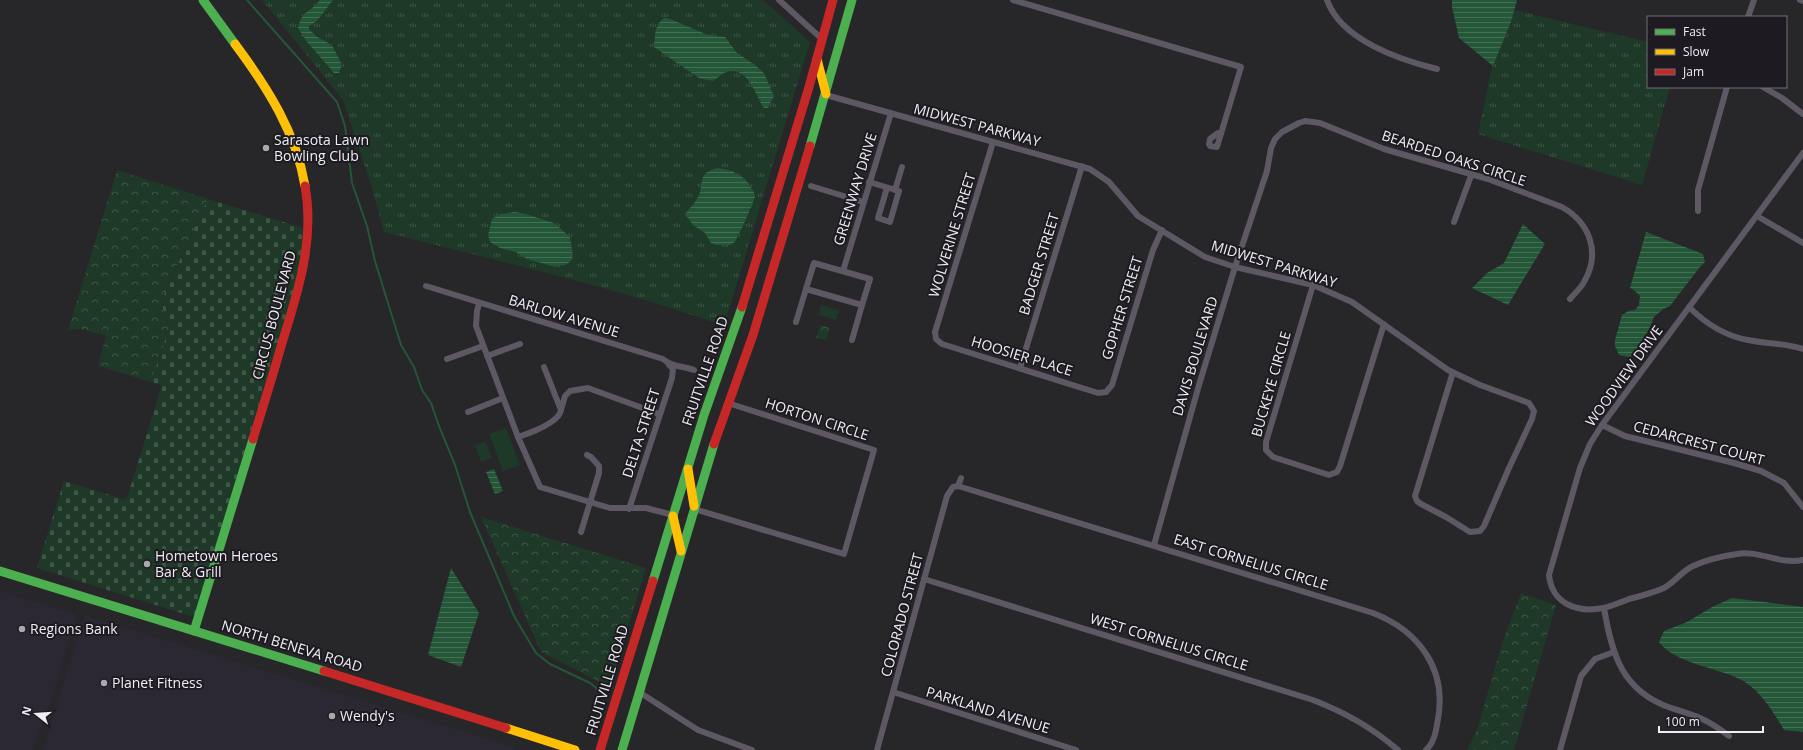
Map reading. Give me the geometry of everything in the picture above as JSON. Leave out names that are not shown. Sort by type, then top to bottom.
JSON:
[{"type":"main road","name":"CIRCUS BOULEVARD","points":[[194,631],[300,286],[308,244],[309,221],[308,194],[303,168],[295,142],[285,119],[268,91],[203,0]]},
{"type":"main road","name":"FRUITVILLE ROAD","points":[[600,750],[704,415],[736,328],[833,0]]},
{"type":"main road","points":[[622,750],[694,509],[728,403],[753,335],[826,95],[852,0]]},
{"type":"main road","points":[[817,57],[826,95]]},
{"type":"main road","points":[[688,467],[694,509]]},
{"type":"main road","points":[[673,515],[681,553]]},
{"type":"main road","name":"NORTH BENEVA ROAD","points":[[0,571],[575,750]]},
{"type":"street","points":[[779,0],[822,39]]},
{"type":"street","points":[[1013,0],[1241,67],[1221,134]]},
{"type":"street","points":[[1327,0],[1340,20],[1366,42],[1404,61],[1437,69]]},
{"type":"street","points":[[1748,16],[1754,0]]},
{"type":"street","points":[[1698,211],[1698,190],[1727,88]]},
{"type":"street","points":[[1766,88],[1803,114]]},
{"type":"street","name":"MIDWEST PARKWAY","points":[[826,95],[1090,169],[1109,182],[1138,216],[1205,257],[1235,267],[1313,285],[1352,302],[1453,372],[1488,389],[1529,403],[1533,407],[1532,419],[1506,473],[1484,526],[1477,532],[1470,532],[1421,504],[1417,501],[1416,496],[1453,372]]},
{"type":"street","name":"GREENWAY DRIVE","points":[[842,271],[891,113]]},
{"type":"street","name":"BEARDED OAKS CIRCLE","points":[[1265,175],[1269,154],[1275,139],[1287,128],[1305,121],[1320,123],[1384,149],[1472,173],[1562,207],[1575,215],[1582,223],[1589,235],[1592,257],[1584,282],[1570,299]]},
{"type":"street","name":"WOLVERINE STREET","points":[[935,336],[993,142]]},
{"type":"street","name":"WOODVIEW DRIVE","points":[[1803,153],[1602,425],[1590,444],[1580,468],[1549,575],[1552,588],[1560,600],[1582,609],[1604,608],[1658,590],[1693,566],[1737,554],[1760,555],[1789,562],[1803,560]]},
{"type":"street","name":"BADGER STREET","points":[[1020,368],[1082,166]]},
{"type":"street","points":[[894,190],[902,167]]},
{"type":"street","points":[[1454,222],[1472,173]]},
{"type":"street","name":"DAVIS BOULEVARD","points":[[1154,545],[1196,392],[1265,175]]},
{"type":"street","points":[[869,182],[900,191],[890,222],[878,218],[887,188]]},
{"type":"street","points":[[811,186],[863,202]]},
{"type":"street","points":[[1757,216],[1803,243]]},
{"type":"street","name":"GOPHER STREET","points":[[1106,392],[1112,385],[1153,250],[1162,230]]},
{"type":"street","points":[[796,322],[814,263],[870,279],[852,340]]},
{"type":"street","name":"BUCKEYE CIRCLE","points":[[1313,285],[1266,442],[1268,453],[1273,457],[1329,475],[1337,472],[1384,324]]},
{"type":"street","name":"BARLOW AVENUE","points":[[426,286],[479,304],[663,359],[669,365],[679,365],[694,370]]},
{"type":"street","points":[[806,289],[862,305]]},
{"type":"street","points":[[479,304],[476,326],[518,437],[540,487],[610,508],[646,508],[673,515]]},
{"type":"street","points":[[1689,307],[1711,325],[1732,336],[1803,349]]},
{"type":"street","name":"HOOSIER PLACE","points":[[935,336],[942,344],[1098,393],[1106,392]]},
{"type":"street","points":[[487,356],[520,344]]},
{"type":"street","points":[[447,359],[483,346]]},
{"type":"street","name":"DELTA STREET","points":[[629,509],[672,378],[673,369],[669,365]]},
{"type":"street","points":[[544,367],[561,410]]},
{"type":"street","points":[[518,437],[552,422],[560,415],[564,396],[570,391],[588,388],[659,414]]},
{"type":"street","points":[[468,412],[503,398]]},
{"type":"street","name":"HORTON CIRCLE","points":[[694,509],[844,554],[874,450],[728,403]]},
{"type":"street","name":"CEDARCREST COURT","points":[[1602,425],[1625,436],[1761,471],[1784,483],[1803,506]]},
{"type":"street","points":[[581,532],[591,503],[599,466],[595,460],[586,455]]},
{"type":"street","points":[[956,486],[961,478]]},
{"type":"street","name":"EAST CORNELIUS CIRCLE","points":[[956,486],[1154,545],[1373,613],[1402,628],[1418,642],[1429,657],[1439,688],[1440,701],[1434,739],[1426,750]]},
{"type":"street","name":"COLORADO STREET","points":[[876,750],[947,496],[956,486]]},
{"type":"street","name":"WEST CORNELIUS CIRCLE","points":[[924,579],[1313,700],[1362,722],[1398,750]]},
{"type":"street","points":[[1604,608],[1614,652],[1624,674],[1640,692],[1657,702],[1714,724],[1729,736]]},
{"type":"street","points":[[1560,750],[1580,676],[1595,659],[1614,652]]},
{"type":"street","points":[[639,692],[698,730],[725,742],[752,750]]},
{"type":"street","name":"PARKLAND AVENUE","points":[[893,692],[1076,750]]},
{"type":"shaded area","points":[[320,0],[333,0],[317,21],[309,26],[309,29],[316,36],[332,45],[342,65],[339,73],[334,73],[308,43],[298,28],[304,14]]},
{"type":"shaded area","points":[[1452,0],[1517,0],[1512,19],[1493,66],[1459,38],[1452,7]]},
{"type":"shaded area","points":[[664,18],[670,19],[708,35],[725,37],[737,53],[764,73],[774,96],[768,108],[764,108],[750,82],[740,73],[734,71],[726,72],[713,81],[699,78],[654,47],[658,24]]},
{"type":"shaded area","points":[[718,168],[732,171],[745,179],[754,192],[755,197],[735,242],[730,245],[716,245],[711,243],[705,233],[693,225],[685,214],[700,194],[702,180],[706,173]]},
{"type":"shaded area","points":[[515,212],[554,223],[570,237],[573,256],[571,261],[565,265],[552,266],[527,259],[516,252],[500,248],[490,242],[488,235],[492,219],[501,214]]},
{"type":"shaded area","points":[[1523,224],[1545,244],[1508,305],[1472,288],[1487,273],[1504,263]]},
{"type":"shaded area","points":[[1646,232],[1703,254],[1705,262],[1670,306],[1663,309],[1654,317],[1649,329],[1633,356],[1628,357],[1619,355],[1615,346],[1615,340],[1622,315],[1628,311],[1635,310],[1639,305],[1640,296],[1630,288]]},
{"type":"shaded area","points":[[494,469],[503,491],[495,494],[486,472]]},
{"type":"shaded area","points":[[451,568],[479,613],[461,667],[428,655]]},
{"type":"shaded area","points":[[0,591],[77,615],[51,701],[33,750],[0,750]]},
{"type":"shaded area","points":[[1732,598],[1803,607],[1803,732],[1784,730],[1772,710],[1757,692],[1745,682],[1736,677],[1677,656],[1667,650],[1659,642],[1664,631],[1687,622],[1712,607]]},
{"type":"shaded area","points":[[84,615],[514,747],[513,750],[43,750]]},
{"type":"green space","points":[[262,0],[763,0],[810,42],[724,326],[597,286],[384,232],[372,188],[343,100]]},
{"type":"green space","points":[[1515,10],[1647,42],[1647,88],[1670,88],[1642,185],[1478,134],[1491,70]]},
{"type":"green space","points":[[117,170],[208,199],[161,301],[169,329],[151,382],[98,366],[106,336],[81,329],[68,330]]},
{"type":"green space","points":[[208,199],[303,228],[302,255],[297,280],[194,617],[37,568],[64,481],[123,499],[127,498],[161,388],[160,385],[151,382],[169,329],[161,301]]},
{"type":"green space","points":[[821,305],[839,310],[836,320],[819,315]]},
{"type":"green space","points":[[820,325],[830,328],[826,340],[816,338]]},
{"type":"green space","points":[[506,428],[520,465],[503,471],[489,434]]},
{"type":"green space","points":[[485,441],[492,458],[481,462],[475,446]]},
{"type":"green space","points":[[481,517],[646,568],[610,687],[541,652]]},
{"type":"green space","points":[[1521,593],[1556,605],[1514,750],[1467,750],[1478,727],[1503,640]]},
{"type":"waterway","points":[[247,0],[337,102],[345,126],[352,183],[367,226],[375,261],[401,345],[414,367],[422,390],[431,403],[455,465],[470,512],[514,616],[536,653],[550,664],[590,683],[607,697]]},
{"type":"traffic: fast","points":[[203,0],[235,44]]},
{"type":"traffic: fast","points":[[810,146],[852,0]]},
{"type":"traffic: fast","points":[[653,581],[704,415],[742,307]]},
{"type":"traffic: fast","points":[[194,631],[253,439]]},
{"type":"traffic: fast","points":[[622,750],[714,444]]},
{"type":"traffic: fast","points":[[0,571],[324,671]]},
{"type":"traffic: slow","points":[[235,44],[279,111],[295,147],[305,186]]},
{"type":"traffic: slow","points":[[817,59],[826,94]]},
{"type":"traffic: slow","points":[[688,469],[694,506]]},
{"type":"traffic: slow","points":[[673,516],[681,551]]},
{"type":"traffic: slow","points":[[506,728],[575,750]]},
{"type":"traffic: jam","points":[[742,307],[809,87],[833,0]]},
{"type":"traffic: jam","points":[[714,444],[753,335],[810,146]]},
{"type":"traffic: jam","points":[[253,439],[294,305],[303,266],[308,226],[308,206],[305,186]]},
{"type":"traffic: jam","points":[[600,750],[653,581]]},
{"type":"traffic: jam","points":[[324,671],[506,728]]},
{"type":"place","name":"Sarasota Lawn Bowling Club","points":[[266,148]]},
{"type":"place","name":"Hometown Heroes Bar & Grill","points":[[147,564]]},
{"type":"place","name":"Regions Bank","points":[[22,629]]},
{"type":"place","name":"Planet Fitness","points":[[104,683]]},
{"type":"place","name":"Wendy's","points":[[332,716]]}]
